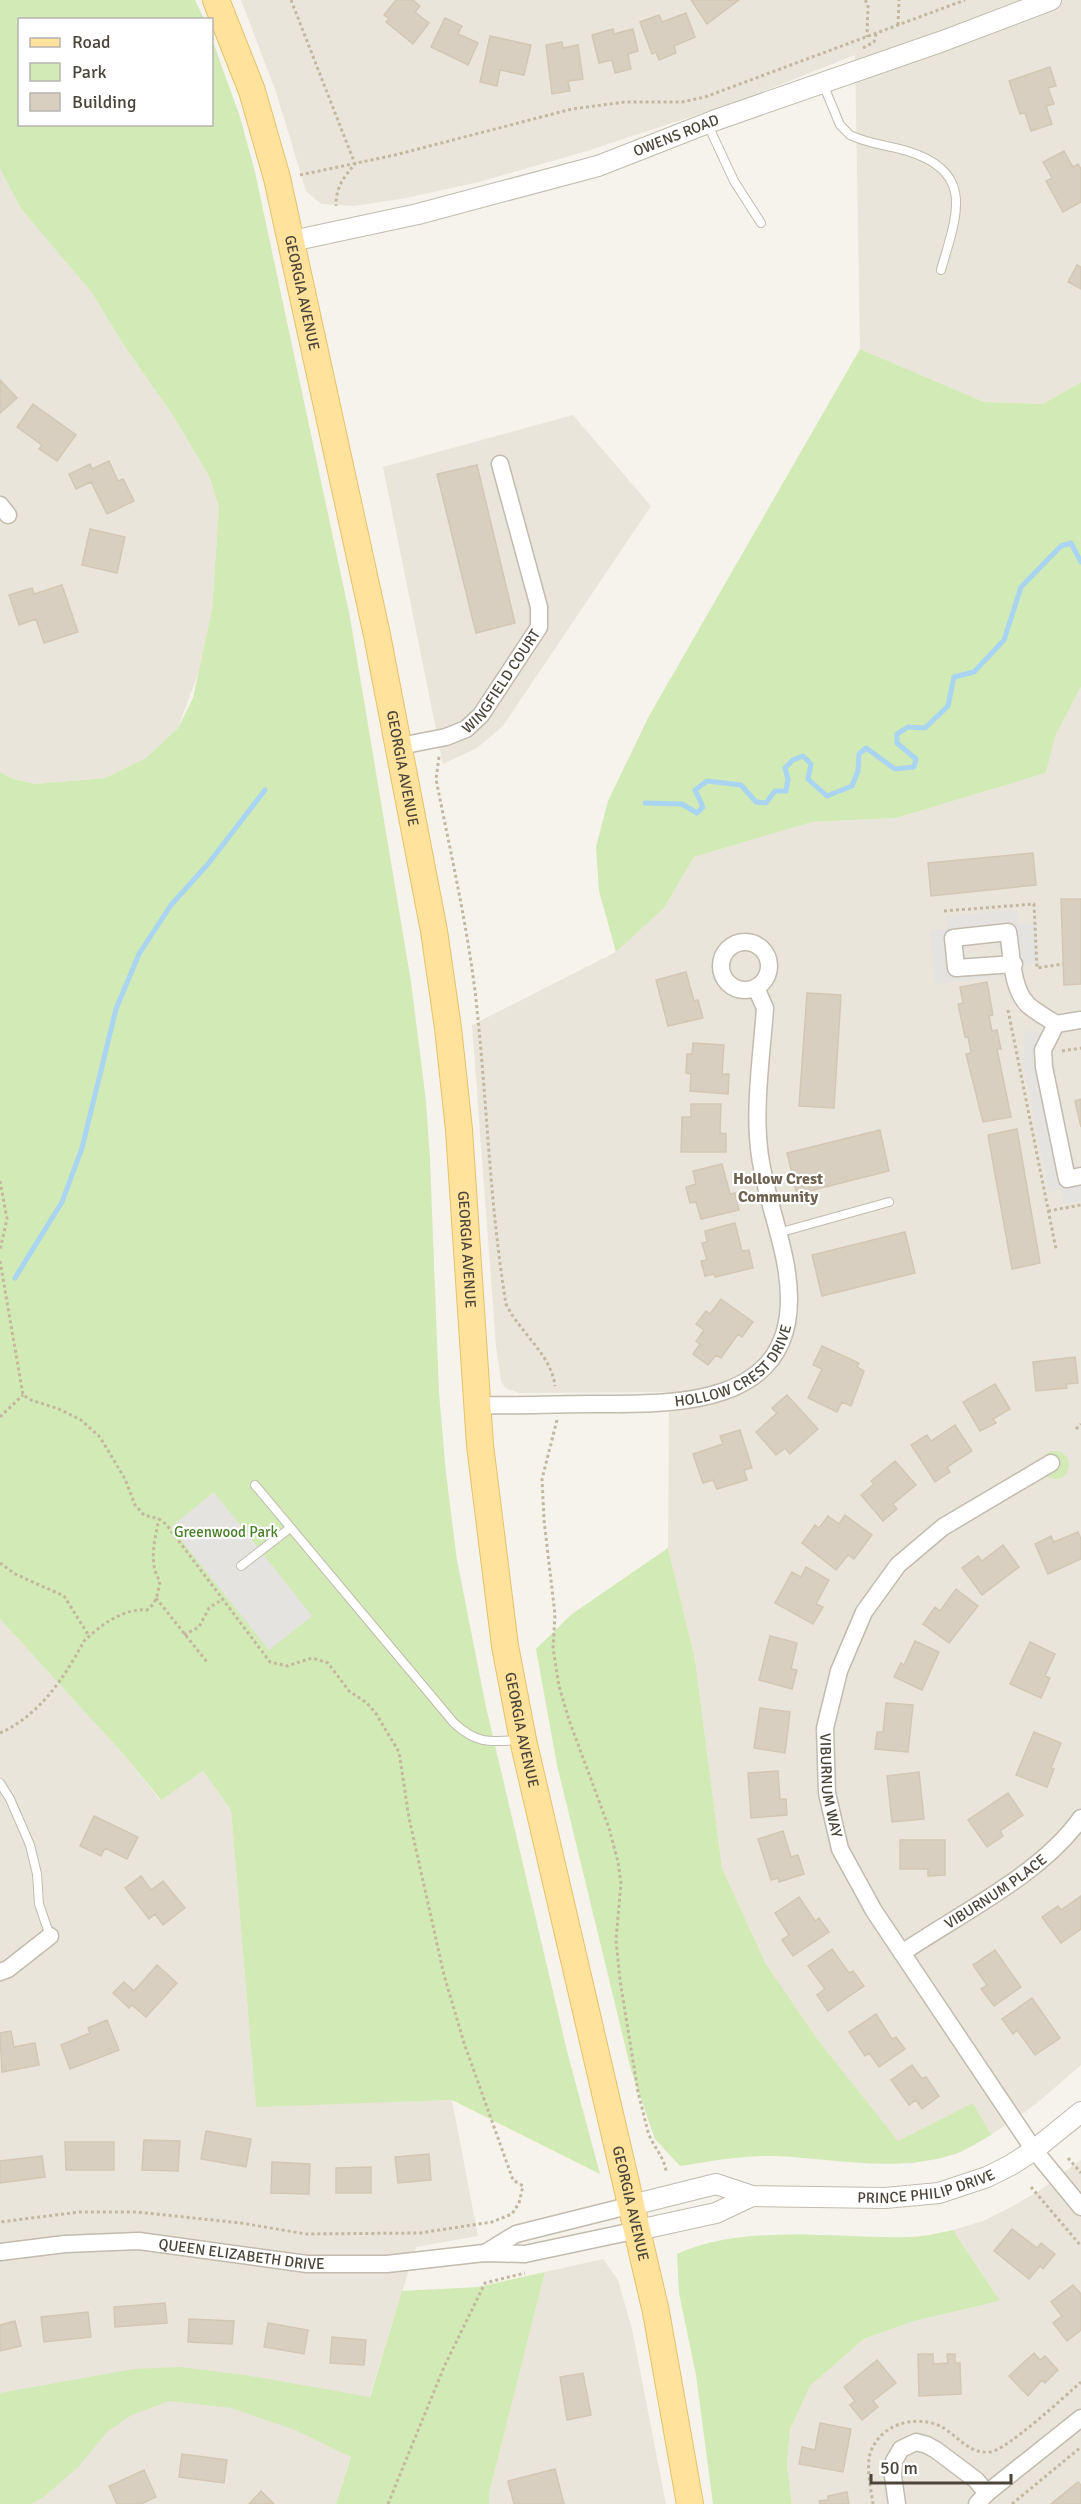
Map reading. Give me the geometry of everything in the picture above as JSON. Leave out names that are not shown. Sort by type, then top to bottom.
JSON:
[{"type":"main road","name":"GEORGIA AVENUE","points":[[216,0],[252,91],[269,147],[292,241],[400,746],[434,931],[448,1029],[459,1130],[476,1404],[505,1646],[523,1740],[638,2230],[667,2370],[690,2504]]},
{"type":"street","name":"OWENS ROAD","points":[[292,241],[418,214],[597,166],[707,123],[1051,0]]},
{"type":"street","name":"WINGFIELD COURT","points":[[400,746],[446,737],[466,729],[481,716],[539,627],[538,607],[500,464]]},
{"type":"street","points":[[1014,964],[1018,991],[1028,1005],[1056,1024],[1081,1020]]},
{"type":"street","name":"HOLLOW CREST DRIVE","points":[[476,1404],[510,1406],[677,1402],[720,1394],[759,1372],[772,1357],[788,1319],[788,1279],[758,1146],[765,1008],[756,988]]},
{"type":"street","points":[[1056,1024],[1043,1050],[1044,1067],[1067,1179],[1081,1176]]},
{"type":"street","name":"VIBURNUM WAY","points":[[1051,1463],[943,1527],[898,1565],[864,1612],[839,1671],[825,1728],[827,1793],[840,1849],[874,1911],[1034,2150],[1081,2207]]},
{"type":"street","name":"VIBURNUM PLACE","points":[[902,1953],[1039,1863],[1069,1835],[1081,1818]]},
{"type":"street","points":[[0,1972],[8,1969],[50,1936]]},
{"type":"street","name":"PRINCE PHILIP DRIVE","points":[[632,2205],[716,2184],[752,2196],[885,2198],[939,2193],[987,2177],[1034,2150],[1081,2112]]},
{"type":"street","name":"PRINCE PHILIP DRIVE","points":[[638,2230],[716,2213],[752,2196]]},
{"type":"street","name":"QUEEN ELIZABETH DRIVE","points":[[484,2253],[516,2234],[632,2205]]},
{"type":"street","name":"QUEEN ELIZABETH DRIVE","points":[[0,2252],[65,2244],[139,2241],[307,2264],[387,2264],[484,2253],[525,2254],[638,2230]]},
{"type":"street","points":[[897,2504],[893,2476],[894,2460],[901,2449],[916,2442],[936,2450],[976,2480],[982,2498],[1081,2418]]},
{"type":"lane","points":[[822,83],[840,125],[850,135],[933,161],[945,171],[952,183],[957,201],[956,216],[940,270]]},
{"type":"lane","points":[[707,123],[734,181],[761,223]]},
{"type":"lane","points":[[777,1233],[889,1202]]},
{"type":"lane","points":[[255,1485],[429,1694],[465,1733],[477,1740],[488,1742],[523,1740]]},
{"type":"lane","points":[[241,1566],[290,1528]]},
{"type":"lane","points":[[0,1783],[10,1799],[30,1845],[37,1874],[39,1904],[50,1936]]},
{"type":"path","points":[[291,0],[355,164]]},
{"type":"path","points":[[866,0],[868,5],[867,37]]},
{"type":"path","points":[[898,25],[899,0]]},
{"type":"path","points":[[300,175],[355,164],[572,109],[625,102],[682,102],[705,97],[965,0]]},
{"type":"path","points":[[336,206],[336,192],[340,181],[355,164]]},
{"type":"path","points":[[440,757],[436,780],[466,926],[475,992],[489,1157],[506,1304],[514,1320],[544,1357],[554,1376],[556,1392]]},
{"type":"path","points":[[1006,1002],[1056,1249]]},
{"type":"path","points":[[1056,1052],[1081,1048]]},
{"type":"path","points":[[0,1181],[7,1219],[0,1250]]},
{"type":"path","points":[[1048,1211],[1081,1205]]},
{"type":"path","points":[[0,1261],[23,1395],[81,1420],[100,1437],[125,1479],[135,1505],[144,1515],[159,1519],[223,1598],[270,1662],[287,1666],[312,1658],[328,1663],[349,1691],[367,1703],[375,1712],[399,1752],[409,1818],[444,1975],[464,2043],[513,2180],[523,2186],[519,2203],[512,2214],[492,2222],[420,2233],[306,2234],[241,2223],[137,2212],[79,2212],[0,2222]]},
{"type":"path","points":[[0,1417],[23,1395]]},
{"type":"path","points":[[557,1421],[542,1479],[544,1520],[555,1615],[553,1648],[569,1720],[609,1828],[618,1862],[621,1883],[616,1940],[632,2061],[651,2143],[664,2159],[666,2171]]},
{"type":"path","points":[[1076,1429],[1081,1424]]},
{"type":"path","points":[[0,1734],[43,1702],[58,1686],[88,1636],[119,1615],[136,1609],[147,1610],[152,1606],[160,1581],[155,1574],[153,1562],[159,1519]]},
{"type":"path","points":[[0,1563],[15,1574],[64,1596],[88,1636]]},
{"type":"path","points":[[156,1598],[207,1662]]},
{"type":"path","points":[[184,1635],[199,1627],[209,1608],[223,1598]]},
{"type":"path","points":[[1068,2158],[1081,2173]]},
{"type":"path","points":[[1030,2187],[1081,2246]]},
{"type":"path","points":[[388,2504],[444,2367],[485,2283]]},
{"type":"path","points":[[873,2504],[869,2476],[870,2454],[882,2434],[900,2423],[911,2420],[940,2426],[963,2445],[976,2451],[992,2452],[1014,2438],[1081,2382]]},
{"type":"path","points":[[1012,2504],[1081,2447]]},
{"type":"shaded area","points":[[241,0],[1081,0],[1081,382],[1043,404],[984,402],[860,349],[855,55],[736,102],[587,151],[479,182],[406,198],[354,206],[321,204],[306,191],[276,92]]},
{"type":"shaded area","points":[[0,169],[22,210],[92,293],[123,344],[172,414],[209,476],[219,507],[212,609],[199,671],[178,728],[146,758],[105,778],[35,784],[13,779],[0,772]]},
{"type":"shaded area","points":[[573,415],[651,506],[503,726],[477,748],[443,764],[383,467]]},
{"type":"shaded area","points":[[1081,687],[1081,2065],[1036,2104],[991,2135],[956,2154],[908,2164],[898,2142],[818,2040],[766,1964],[722,1868],[695,1659],[668,1548],[669,1392],[519,1393],[505,1388],[501,1381],[496,1346],[472,1025],[616,952],[664,908],[694,857],[812,822],[896,818],[1046,773],[1056,734]]},
{"type":"shaded area","points":[[1017,910],[1017,924],[1035,923],[1037,963],[1022,966],[1004,976],[934,984],[930,930],[947,929],[946,916]],"holes":[[[995,943],[1002,951],[997,959],[970,961],[964,950],[969,946]]]},
{"type":"shaded area","points":[[1025,1030],[1057,1036],[1053,1049],[1056,1080],[1074,1163],[1081,1168],[1081,1201],[1064,1204],[1062,1189],[1049,1192],[1023,1062]]},
{"type":"shaded area","points":[[214,1492],[312,1616],[269,1650],[171,1527]]},
{"type":"shaded area","points":[[0,1619],[126,1757],[160,1800],[203,1771],[231,1810],[256,2106],[452,2100],[478,2236],[416,2247],[336,2504],[0,2504]]},
{"type":"shaded area","points":[[1081,2160],[1081,2504],[792,2504],[787,2464],[790,2430],[810,2386],[864,2339],[914,2321],[1000,2301],[953,2230],[983,2221],[1013,2206],[1040,2190]]},
{"type":"shaded area","points":[[603,2259],[618,2280],[632,2329],[666,2504],[489,2504],[490,2490],[545,2272]]},
{"type":"green space","name":"Greenwood Park","points":[[0,0],[195,0],[204,18],[18,18],[18,126],[213,126],[213,42],[240,117],[255,172],[350,617],[411,982],[426,1101],[439,1393],[457,1560],[486,1707],[567,2051],[600,2174],[452,2100],[256,2107],[231,1810],[203,1771],[161,1800],[126,1757],[0,1619],[0,772],[13,779],[35,784],[105,778],[146,758],[178,728],[193,698],[212,609],[219,507],[209,476],[172,414],[123,344],[92,293],[22,210],[0,169]]},
{"type":"green space","points":[[860,349],[984,402],[1043,404],[1081,382],[1081,687],[1056,734],[1046,773],[896,818],[812,822],[694,857],[664,908],[616,952],[599,891],[596,847],[608,801],[649,716]]},
{"type":"green space","points":[[1055,1451],[1065,1455],[1069,1465],[1065,1475],[1055,1479],[1045,1475],[1041,1465],[1045,1455]]},
{"type":"green space","points":[[668,1548],[695,1659],[722,1868],[766,1964],[818,2040],[898,2141],[973,2103],[991,2135],[964,2150],[933,2160],[911,2163],[866,2163],[764,2156],[680,2166],[655,2139],[631,2070],[557,1765],[536,1649],[572,1614]]},
{"type":"green space","points":[[953,2230],[1000,2301],[914,2321],[864,2339],[810,2386],[790,2430],[787,2464],[792,2504],[713,2504],[696,2375],[679,2293],[677,2254],[703,2244],[760,2236],[908,2237]]},
{"type":"green space","points":[[545,2272],[490,2490],[489,2504],[336,2504],[351,2457],[295,2430],[231,2408],[169,2401],[130,2416],[107,2432],[79,2466],[43,2498],[30,2504],[0,2504],[0,2393],[134,2369],[180,2367],[245,2375],[370,2397],[402,2291],[478,2287]]},
{"type":"building","points":[[396,0],[413,0],[420,6],[415,12],[429,23],[413,44],[386,22],[389,19],[384,15]]},
{"type":"building","points":[[691,0],[739,0],[707,24]]},
{"type":"building","points":[[686,13],[695,37],[674,46],[676,53],[659,60],[656,52],[652,54],[640,22],[659,15],[662,22]]},
{"type":"building","points":[[445,18],[462,26],[458,34],[478,43],[468,65],[431,47]]},
{"type":"building","points":[[613,29],[614,34],[633,29],[638,51],[628,54],[631,69],[615,73],[612,60],[599,63],[592,35]]},
{"type":"building","points":[[490,36],[531,45],[524,75],[500,70],[497,86],[480,82]]},
{"type":"building","points":[[562,42],[563,48],[578,45],[583,79],[568,81],[570,91],[552,94],[546,45]]},
{"type":"building","points":[[1050,67],[1056,86],[1048,88],[1054,104],[1046,106],[1052,124],[1031,131],[1025,113],[1020,114],[1009,81]]},
{"type":"building","points":[[1064,151],[1073,167],[1078,164],[1081,169],[1081,202],[1063,212],[1046,181],[1052,178],[1043,162]]},
{"type":"building","points":[[1077,265],[1081,267],[1081,289],[1068,282]]},
{"type":"building","points":[[0,380],[17,398],[0,413]]},
{"type":"building","points":[[33,404],[76,435],[57,461],[39,449],[42,445],[17,427]]},
{"type":"building","points":[[109,461],[118,481],[123,479],[134,501],[107,514],[91,482],[76,489],[69,474],[90,464],[92,469]]},
{"type":"building","points":[[477,465],[515,623],[476,633],[437,474]]},
{"type":"building","points":[[90,529],[125,537],[117,573],[82,565]]},
{"type":"building","points":[[62,585],[78,632],[44,643],[36,619],[19,625],[9,595],[32,588],[34,594]]},
{"type":"building","points":[[1033,853],[1036,885],[931,896],[928,863]]},
{"type":"building","points":[[1061,899],[1081,899],[1081,984],[1064,985]]},
{"type":"building","points":[[686,972],[694,1001],[698,1000],[703,1018],[668,1026],[656,980]]},
{"type":"building","points":[[987,982],[993,1015],[989,1016],[992,1031],[997,1030],[1001,1049],[997,1049],[1011,1117],[983,1122],[966,1054],[971,1053],[968,1036],[965,1037],[958,1004],[963,1003],[960,987]]},
{"type":"building","points":[[807,993],[841,995],[834,1108],[799,1106]]},
{"type":"building","points":[[693,1043],[724,1045],[722,1074],[729,1074],[728,1094],[690,1091],[691,1074],[686,1073],[687,1054],[692,1054]]},
{"type":"building","points":[[1081,1099],[1081,1127],[1075,1101]]},
{"type":"building","points":[[691,1104],[721,1104],[720,1133],[726,1134],[726,1152],[681,1152],[682,1117],[691,1117]]},
{"type":"building","points":[[1017,1129],[1040,1263],[1012,1269],[988,1135]]},
{"type":"building","points":[[880,1130],[889,1171],[797,1194],[787,1153]]},
{"type":"building","points":[[722,1164],[730,1194],[735,1193],[739,1210],[701,1219],[696,1202],[690,1203],[686,1187],[696,1184],[693,1171]]},
{"type":"building","points":[[735,1223],[742,1251],[749,1250],[753,1268],[715,1277],[714,1274],[705,1276],[701,1261],[707,1260],[702,1243],[707,1242],[705,1231]]},
{"type":"building","points":[[905,1232],[915,1273],[822,1296],[812,1255]]},
{"type":"building","points":[[721,1299],[753,1322],[742,1337],[738,1334],[721,1358],[716,1355],[708,1365],[693,1354],[700,1344],[696,1341],[704,1330],[696,1324],[706,1311],[710,1314]]},
{"type":"building","points":[[822,1346],[859,1363],[857,1367],[864,1371],[851,1406],[842,1402],[837,1412],[808,1398],[822,1369],[813,1365]]},
{"type":"building","points":[[1075,1357],[1078,1383],[1066,1384],[1067,1388],[1036,1391],[1033,1362]]},
{"type":"building","points":[[995,1384],[1010,1409],[993,1419],[996,1423],[980,1431],[963,1402]]},
{"type":"building","points":[[787,1395],[818,1429],[790,1454],[785,1448],[776,1455],[756,1432],[777,1413],[772,1408]]},
{"type":"building","points":[[955,1425],[972,1451],[947,1467],[950,1472],[935,1482],[911,1445],[927,1435],[931,1441]]},
{"type":"building","points":[[740,1430],[752,1468],[744,1470],[747,1480],[717,1489],[713,1480],[703,1483],[693,1454],[723,1444],[720,1436]]},
{"type":"building","points":[[895,1461],[916,1485],[893,1504],[897,1509],[883,1521],[861,1495],[874,1484],[871,1481]]},
{"type":"building","points":[[845,1515],[872,1535],[854,1559],[848,1555],[836,1570],[802,1543],[815,1525],[819,1528],[828,1516],[839,1524]]},
{"type":"building","points":[[1078,1532],[1081,1539],[1081,1559],[1048,1574],[1035,1544],[1051,1536],[1054,1542]]},
{"type":"building","points":[[1003,1545],[1019,1567],[982,1595],[962,1568],[978,1556],[982,1561]]},
{"type":"building","points":[[806,1567],[829,1580],[816,1604],[823,1607],[813,1624],[775,1603],[792,1572],[801,1577]]},
{"type":"building","points":[[956,1589],[978,1606],[949,1643],[923,1624],[935,1607],[940,1611]]},
{"type":"building","points":[[770,1636],[797,1643],[791,1669],[797,1670],[792,1689],[759,1680]]},
{"type":"building","points":[[915,1641],[939,1652],[922,1690],[894,1677],[901,1663],[904,1665]]},
{"type":"building","points":[[1030,1642],[1055,1654],[1045,1676],[1050,1678],[1041,1698],[1010,1684]]},
{"type":"building","points":[[886,1703],[913,1705],[908,1752],[875,1749],[877,1732],[883,1732]]},
{"type":"building","points":[[760,1708],[790,1712],[785,1753],[754,1748]]},
{"type":"building","points":[[1034,1732],[1061,1743],[1051,1768],[1054,1769],[1047,1787],[1016,1775]]},
{"type":"building","points":[[778,1771],[780,1799],[786,1799],[787,1815],[751,1818],[748,1773]]},
{"type":"building","points":[[919,1772],[924,1819],[892,1822],[887,1776]]},
{"type":"building","points":[[1008,1793],[1023,1815],[1000,1831],[1003,1836],[987,1847],[968,1820]]},
{"type":"building","points":[[94,1816],[138,1837],[127,1859],[105,1848],[101,1856],[80,1846]]},
{"type":"building","points":[[783,1831],[791,1857],[798,1855],[804,1874],[779,1882],[778,1878],[771,1880],[758,1839]]},
{"type":"building","points":[[900,1840],[945,1840],[945,1875],[928,1876],[928,1869],[900,1869]]},
{"type":"building","points":[[141,1876],[151,1890],[163,1881],[185,1908],[163,1925],[155,1914],[149,1919],[125,1888]]},
{"type":"building","points":[[1081,1896],[1081,1929],[1061,1943],[1042,1917],[1058,1906],[1061,1910]]},
{"type":"building","points":[[799,1897],[815,1921],[819,1918],[829,1932],[793,1956],[782,1940],[789,1935],[775,1913]]},
{"type":"building","points":[[832,1949],[849,1973],[853,1971],[864,1986],[828,2011],[817,1995],[825,1989],[808,1966]]},
{"type":"building","points":[[995,1950],[1021,1987],[994,2006],[981,1989],[987,1985],[973,1965]]},
{"type":"building","points":[[157,1965],[177,1983],[146,2017],[132,2005],[129,2008],[113,1993],[124,1982],[134,1991]]},
{"type":"building","points":[[1032,1998],[1060,2038],[1035,2055],[1017,2030],[1013,2034],[1002,2019]]},
{"type":"building","points":[[876,2014],[892,2039],[896,2037],[905,2049],[879,2067],[869,2053],[865,2056],[849,2032]]},
{"type":"building","points":[[107,2020],[119,2050],[70,2069],[61,2045],[90,2033],[88,2028]]},
{"type":"building","points":[[11,2031],[14,2047],[35,2043],[39,2065],[2,2072],[0,2033]]},
{"type":"building","points":[[912,2065],[922,2079],[926,2077],[939,2096],[922,2109],[916,2100],[909,2105],[891,2080]]},
{"type":"building","points":[[206,2131],[251,2139],[246,2167],[201,2159]]},
{"type":"building","points":[[144,2140],[180,2141],[178,2171],[142,2170]]},
{"type":"building","points":[[65,2142],[114,2142],[114,2170],[66,2170]]},
{"type":"building","points":[[429,2154],[431,2180],[398,2183],[395,2157]]},
{"type":"building","points":[[42,2156],[45,2177],[0,2183],[0,2161]]},
{"type":"building","points":[[272,2162],[310,2164],[309,2194],[271,2193]]},
{"type":"building","points":[[371,2167],[371,2193],[336,2193],[336,2168]]},
{"type":"building","points":[[1012,2229],[1037,2248],[1041,2243],[1055,2254],[1043,2269],[1040,2266],[1029,2279],[994,2251]]},
{"type":"building","points":[[1073,2285],[1081,2294],[1081,2330],[1067,2341],[1053,2323],[1062,2316],[1051,2302]]},
{"type":"building","points":[[165,2303],[167,2323],[115,2327],[114,2307]]},
{"type":"building","points":[[88,2312],[91,2337],[44,2342],[41,2317]]},
{"type":"building","points":[[189,2319],[234,2321],[232,2344],[188,2342]]},
{"type":"building","points":[[15,2321],[21,2346],[0,2351],[0,2325]]},
{"type":"building","points":[[268,2323],[308,2330],[304,2354],[264,2347]]},
{"type":"building","points":[[332,2337],[366,2340],[364,2365],[330,2363]]},
{"type":"building","points":[[1034,2353],[1040,2360],[1045,2356],[1058,2370],[1045,2383],[1042,2380],[1028,2396],[1009,2376]]},
{"type":"building","points":[[918,2354],[933,2354],[933,2364],[948,2363],[947,2354],[955,2354],[955,2363],[960,2363],[961,2394],[919,2396]]},
{"type":"building","points":[[877,2360],[896,2383],[873,2401],[878,2407],[862,2420],[850,2405],[855,2401],[844,2387]]},
{"type":"building","points":[[583,2373],[591,2415],[567,2420],[560,2377]]},
{"type":"building","points":[[820,2423],[851,2429],[843,2472],[799,2464],[802,2447],[815,2450]]},
{"type":"building","points":[[182,2454],[227,2460],[224,2483],[179,2477]]},
{"type":"building","points":[[555,2469],[564,2504],[514,2504],[508,2481]]},
{"type":"building","points":[[144,2470],[156,2497],[141,2504],[117,2504],[109,2486]]},
{"type":"building","points":[[1078,2482],[1081,2485],[1081,2504],[1051,2504]]},
{"type":"building","points":[[261,2491],[274,2504],[249,2504]]},
{"type":"building","points":[[847,2492],[849,2504],[820,2504],[819,2501],[828,2500],[828,2496]]},
{"type":"waterway","points":[[645,803],[682,804],[697,813],[703,807],[695,790],[707,781],[741,785],[756,802],[766,803],[775,791],[786,791],[788,779],[785,768],[793,760],[803,756],[811,764],[808,779],[827,796],[852,786],[858,771],[859,754],[866,748],[895,769],[914,767],[916,759],[897,743],[897,734],[908,727],[925,728],[948,706],[954,677],[974,672],[1004,640],[1021,587],[1061,546],[1071,543],[1081,562]]},
{"type":"waterway","points":[[15,1278],[62,1202],[82,1148],[116,1009],[139,954],[171,905],[208,864],[265,790]]},
{"type":"district","name":"Hollow Crest Community","points":[[778,1187]]}]
